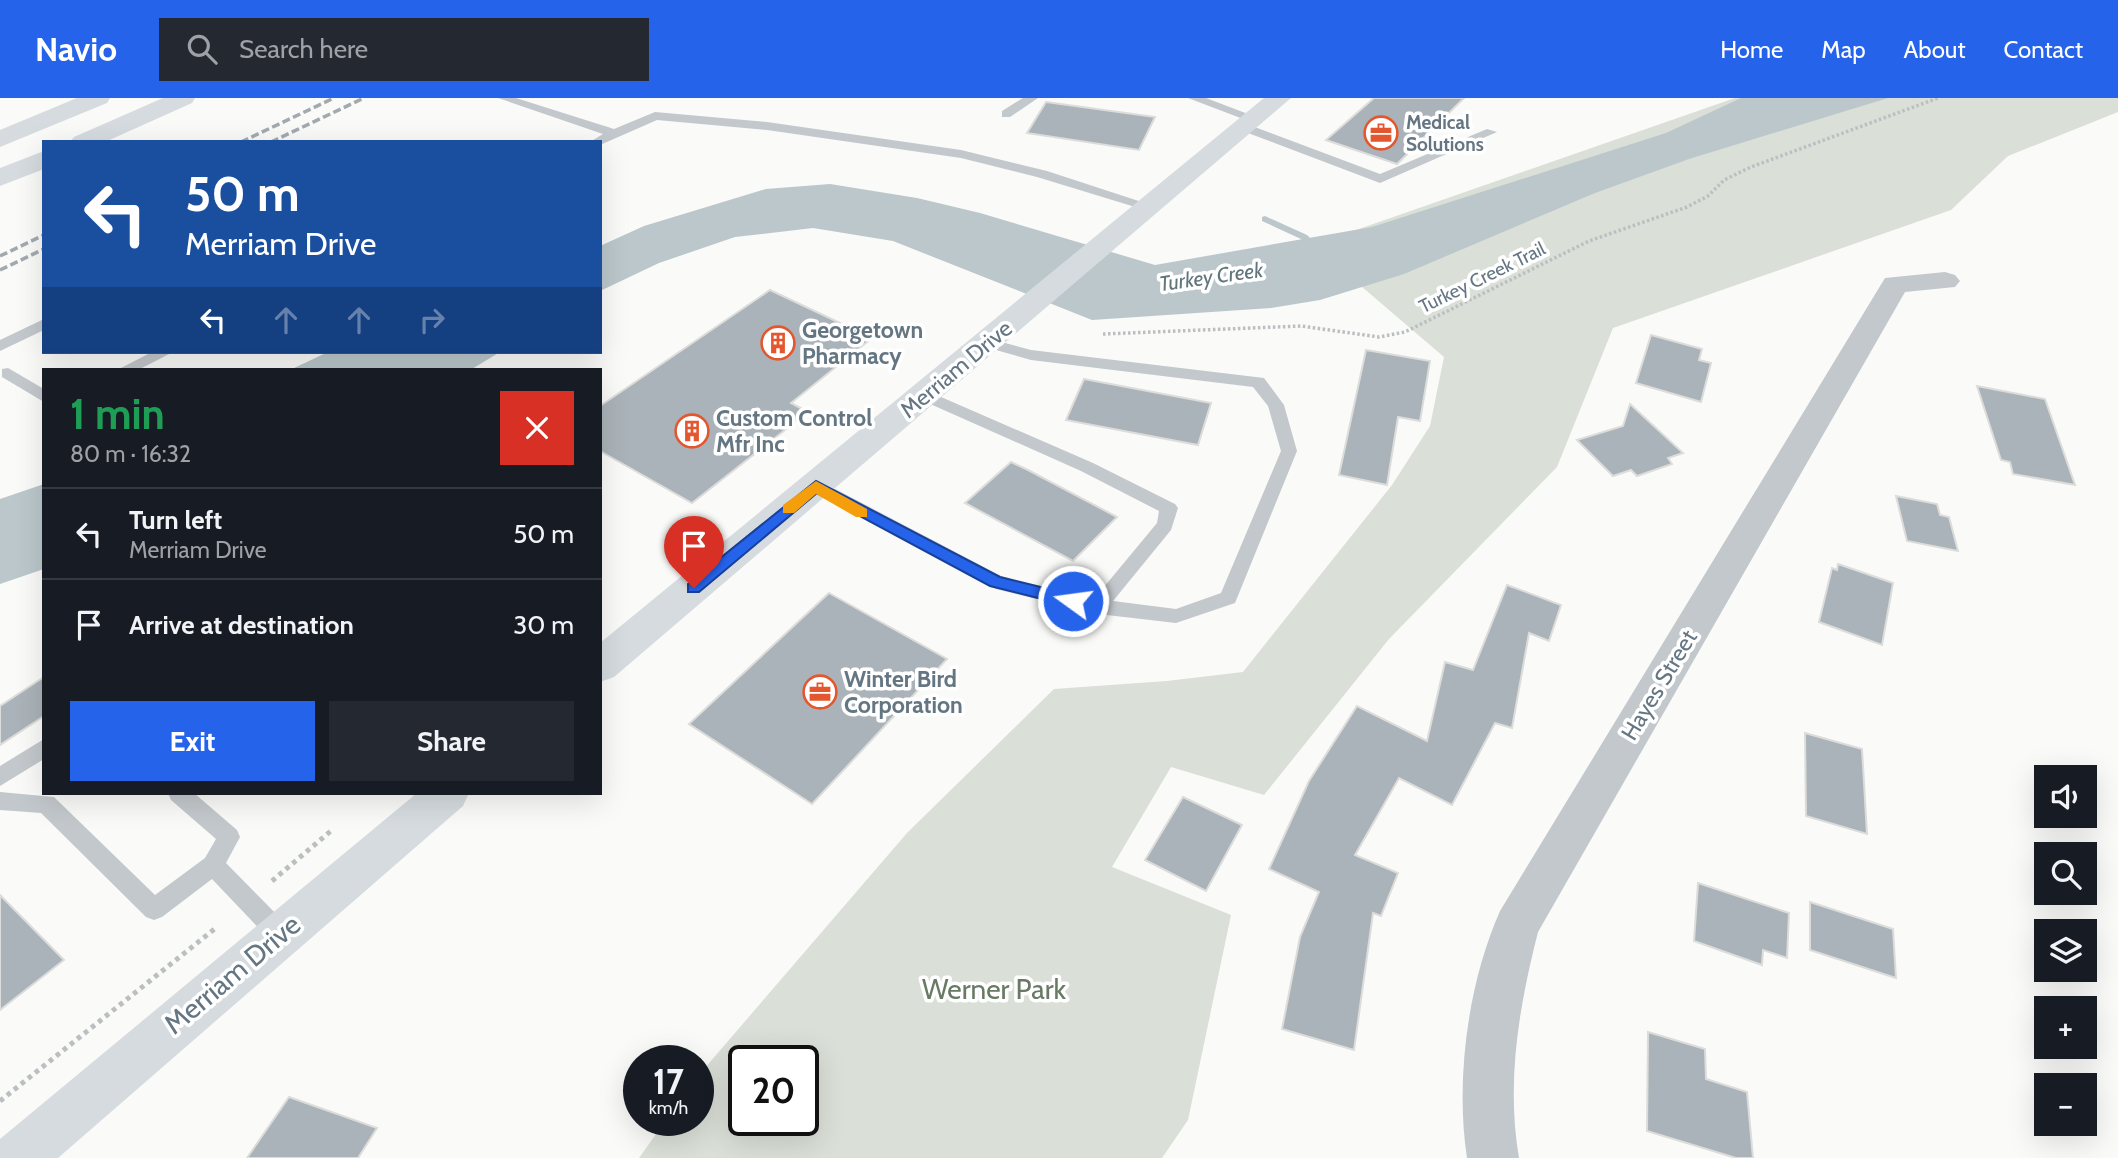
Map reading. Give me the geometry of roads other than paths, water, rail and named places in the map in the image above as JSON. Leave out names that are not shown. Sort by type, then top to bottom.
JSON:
[{"type":"main road","points":[[0,139],[98,98]]},
{"type":"main road","points":[[88,140],[183,98]]},
{"type":"main road","name":"Merriam Drive","points":[[602,664],[1279,98]]},
{"type":"main road","points":[[0,178],[42,160]]},
{"type":"main road","name":"Merriam Drive","points":[[18,1158],[279,933],[446,795]]},
{"type":"street","name":"Hayes Street","points":[[1493,1158],[1488,1067],[1502,979],[1516,926],[1895,284],[1945,281]]},
{"type":"lane","points":[[504,98],[612,133]]},
{"type":"lane","points":[[1006,114],[1032,98]]},
{"type":"lane","points":[[1195,98],[1380,179],[1491,132]]},
{"type":"lane","points":[[600,140],[655,117],[706,119],[863,138],[961,155],[1042,174],[1150,207]]},
{"type":"lane","points":[[0,346],[42,325]]},
{"type":"lane","points":[[816,486],[996,582],[1098,607],[1176,616],[1228,598],[1289,451],[1276,405],[1258,382],[1031,355],[987,343]]},
{"type":"lane","points":[[129,368],[161,354]]},
{"type":"lane","points":[[3,373],[42,396]]},
{"type":"lane","points":[[925,396],[1087,467],[1169,508],[1165,525],[1098,607]]},
{"type":"lane","points":[[0,777],[42,749]]},
{"type":"lane","points":[[0,801],[46,804],[154,909],[213,865],[229,837],[180,795]]},
{"type":"lane","points":[[213,865],[279,933]]},
{"type":"water","name":"Turkey Creek","points":[[1741,98],[1888,98],[1689,159],[1595,193],[1404,274],[1320,300],[1271,308],[1092,320],[893,241],[813,228],[735,237],[659,263],[602,290],[602,245],[644,226],[766,189],[830,184],[917,198],[980,213],[1155,265],[1372,227],[1666,133]]},
{"type":"water","points":[[324,354],[497,354],[474,368],[294,368]]},
{"type":"water","points":[[42,485],[42,570],[0,584],[0,499]]},
{"type":"waterway","points":[[1265,219],[1304,237],[1318,251]]},
{"type":"railway","points":[[245,140],[334,98]]},
{"type":"railway","points":[[275,140],[364,98]]},
{"type":"railway","points":[[0,256],[42,236]]},
{"type":"railway","points":[[0,270],[42,250]]},
{"type":"place","name":"Medical Solutions","points":[[1381,133]]},
{"type":"place","name":"Georgetown Pharmacy","points":[[778,343]]},
{"type":"place","name":"Custom Control Mfr Inc","points":[[692,431]]},
{"type":"place","name":"Winter Bird Corporation","points":[[820,692]]},
{"type":"park label","name":"Werner Park","points":[[994,989]]}]
